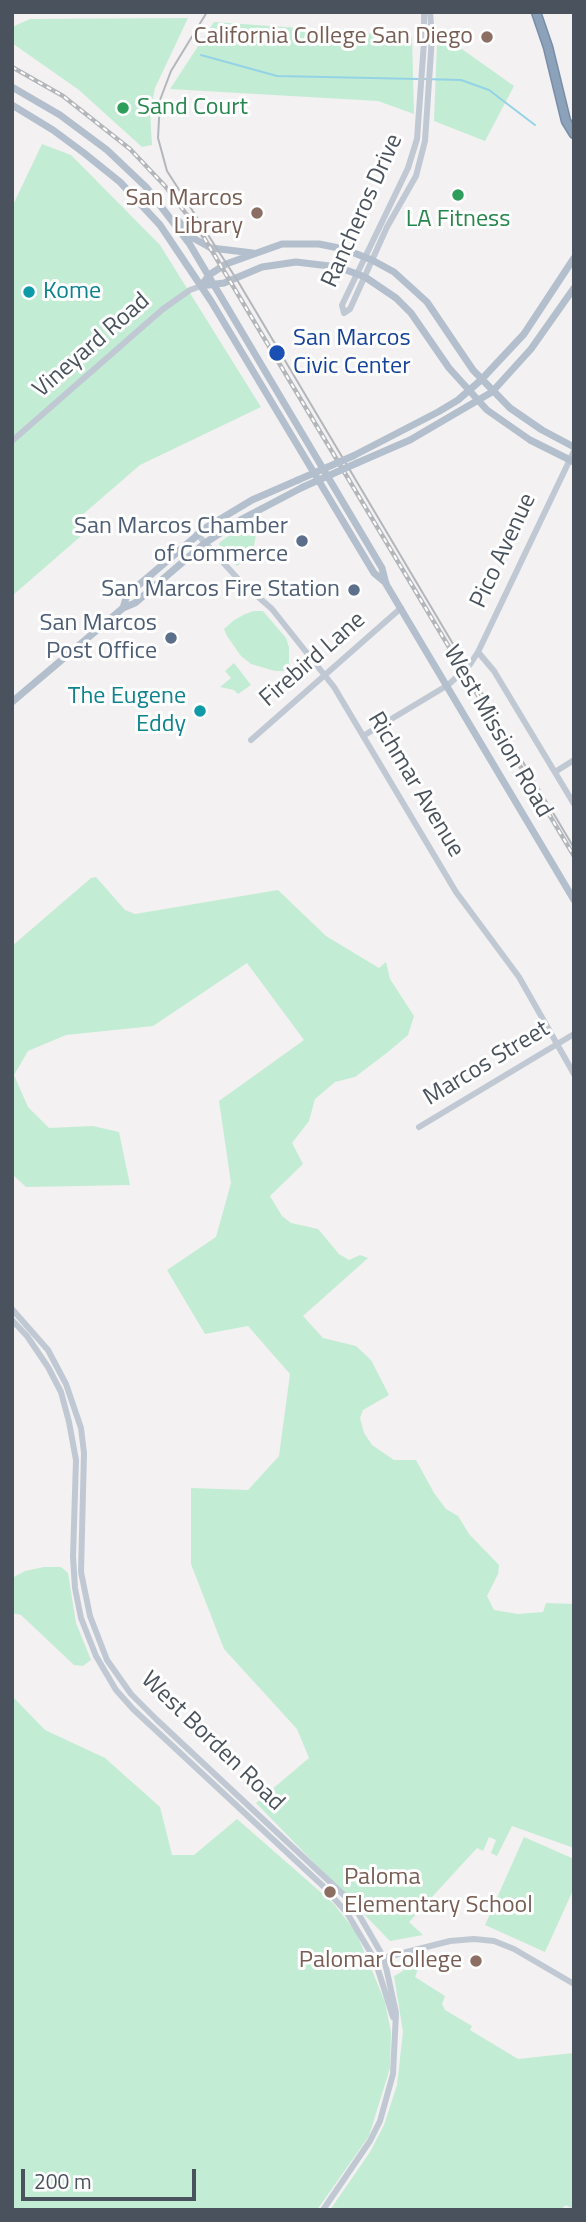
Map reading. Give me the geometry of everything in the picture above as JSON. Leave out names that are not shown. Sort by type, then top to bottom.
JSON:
[{"type":"highway","points":[[536,12],[548,47],[566,121],[574,134]]},
{"type":"main road","name":"Rancheros Drive","points":[[424,12],[428,42]]},
{"type":"main road","name":"Rancheros Drive","points":[[361,276],[342,305],[344,313],[350,309],[368,258],[408,168],[417,139],[423,111],[430,12]]},
{"type":"main road","points":[[12,87],[84,132],[200,242],[211,248],[254,253]]},
{"type":"main road","name":"West Mission Road","points":[[12,105],[69,141],[120,182],[160,225],[201,286],[374,573],[386,584],[401,608],[574,900]]},
{"type":"main road","name":"Rancheros Drive","points":[[368,258],[416,176],[425,141],[423,111]]},
{"type":"main road","name":"West Mission Road","points":[[145,187],[189,243],[209,275],[382,568],[386,584]]},
{"type":"main road","points":[[201,286],[209,275],[226,264],[282,244],[319,244],[368,258],[394,272],[427,302],[492,392],[528,422],[574,449]]},
{"type":"main road","points":[[12,702],[205,543],[242,519],[429,417],[468,391],[524,334],[574,258]]},
{"type":"main road","points":[[201,286],[215,285],[262,267],[296,262],[338,267],[361,276],[396,298],[411,313],[449,368],[468,391],[499,420],[571,461]]},
{"type":"main road","name":"Vineyard Road","points":[[12,442],[163,309],[190,290],[201,286]]},
{"type":"main road","points":[[123,608],[127,595],[197,534],[240,506],[298,480],[410,440],[492,392],[531,349],[574,288]]},
{"type":"main road","name":"Pico Avenue","points":[[363,736],[448,685],[464,672],[478,652],[571,461],[574,449]]},
{"type":"main road","name":"Richmar Avenue","points":[[197,534],[240,581],[272,609],[325,675],[456,892],[519,977],[574,1074]]},
{"type":"main road","name":"Firebird Lane","points":[[251,740],[401,608]]},
{"type":"main road","points":[[478,652],[494,671],[574,804]]},
{"type":"main road","points":[[555,772],[574,760]]},
{"type":"main road","name":"Marcos Street","points":[[419,1127],[574,1034]]},
{"type":"main road","name":"West Borden Road","points":[[12,1309],[47,1350],[66,1384],[78,1420],[84,1453],[81,1548],[83,1588],[97,1639],[107,1660],[131,1693],[157,1720],[346,1897],[384,1958],[396,2013],[393,2074],[380,2121],[359,2160],[323,2210]]},
{"type":"main road","name":"West Borden Road","points":[[12,1320],[27,1336],[48,1367],[61,1392],[69,1422],[76,1460],[73,1557],[75,1588],[88,1639],[101,1665],[116,1690],[142,1718],[323,1886],[355,1923],[375,1960],[394,2022]]},
{"type":"main road","points":[[375,1960],[450,1941],[494,1941],[514,1949],[574,1984]]},
{"type":"green space","points":[[188,18],[155,88],[150,112],[152,145],[142,147],[79,90],[12,43],[12,27],[30,19]]},
{"type":"green space","points":[[214,22],[412,36],[414,114],[378,101],[170,89]]},
{"type":"green space","points":[[437,42],[459,47],[514,86],[485,141],[434,121]]},
{"type":"green space","points":[[42,144],[71,155],[160,245],[261,407],[140,465],[73,523],[81,536],[12,596],[12,207]]},
{"type":"green space","points":[[242,526],[247,533],[256,534],[253,552],[237,566],[219,543]]},
{"type":"green space","points":[[254,611],[263,611],[286,638],[289,647],[289,671],[275,671],[251,664],[241,656],[227,636],[224,629],[233,621]]},
{"type":"green space","points":[[234,663],[251,685],[238,694],[234,690],[220,687],[231,678],[225,671]]},
{"type":"green space","points":[[96,877],[125,910],[135,914],[278,890],[326,936],[379,968],[386,962],[390,979],[414,1016],[408,1035],[388,1052],[355,1077],[335,1082],[315,1099],[309,1121],[292,1143],[303,1164],[270,1196],[282,1216],[291,1223],[318,1229],[339,1254],[349,1260],[360,1255],[368,1258],[303,1316],[323,1338],[356,1346],[371,1360],[389,1395],[363,1410],[360,1418],[364,1433],[372,1445],[394,1460],[416,1460],[446,1509],[458,1516],[469,1534],[499,1565],[498,1574],[487,1596],[494,1610],[518,1614],[543,1612],[546,1603],[574,1604],[574,1848],[512,1826],[497,1856],[491,1853],[496,1840],[489,1837],[483,1851],[477,1848],[409,1922],[423,1935],[390,1941],[256,1803],[309,1758],[297,1729],[224,1649],[191,1564],[191,1488],[248,1490],[279,1456],[290,1374],[248,1326],[205,1334],[167,1270],[216,1237],[231,1183],[219,1101],[304,1040],[247,963],[153,1026],[66,1035],[28,1051],[14,1075],[28,1107],[49,1128],[93,1126],[119,1132],[130,1185],[26,1187],[12,1174],[12,946],[91,878]]},
{"type":"green space","points":[[61,1567],[68,1573],[76,1623],[91,1660],[83,1666],[74,1665],[21,1615],[12,1613],[12,1578],[25,1571]]},
{"type":"green space","points":[[12,1696],[45,1730],[105,1758],[160,1807],[172,1855],[194,1855],[237,1819],[333,1903],[356,1932],[385,2002],[391,2032],[390,2068],[369,2136],[317,2210],[12,2210]]},
{"type":"green space","points":[[524,1837],[574,1859],[574,1888],[545,1952],[485,1925]]},
{"type":"green space","points":[[415,1959],[418,1969],[415,1977],[445,1996],[442,2004],[445,2010],[472,2026],[470,2030],[518,2059],[574,2053],[574,2210],[566,2205],[560,2210],[330,2210],[370,2152],[384,2125],[397,2085],[403,2032],[394,1976],[403,1971],[402,1963]]},
{"type":"waterway","points":[[201,55],[277,76],[418,79]]},
{"type":"waterway","points":[[423,79],[461,80],[489,90],[535,125]]},
{"type":"tram line","points":[[207,12],[171,71],[160,100],[158,138],[167,171],[239,283],[574,848]]},
{"type":"railway","points":[[12,67],[63,96],[130,149],[165,186],[203,236],[574,856]]},
{"type":"place","name":"California College San Diego","points":[[487,37]]},
{"type":"place","name":"Sand Court","points":[[123,108]]},
{"type":"place","name":"LA Fitness","points":[[458,195]]},
{"type":"place","name":"San Marcos Library","points":[[257,213]]},
{"type":"place","name":"Kome","points":[[29,292]]},
{"type":"place","name":"San Marcos Civic Center","points":[[277,353]]},
{"type":"place","name":"San Marcos Chamber of Commerce","points":[[302,541]]},
{"type":"place","name":"San Marcos Fire Station","points":[[354,590]]},
{"type":"place","name":"San Marcos Post Office","points":[[171,638]]},
{"type":"place","name":"The Eugene Eddy","points":[[200,711]]},
{"type":"place","name":"Paloma Elementary School","points":[[330,1892]]},
{"type":"place","name":"Palomar College","points":[[476,1961]]}]
